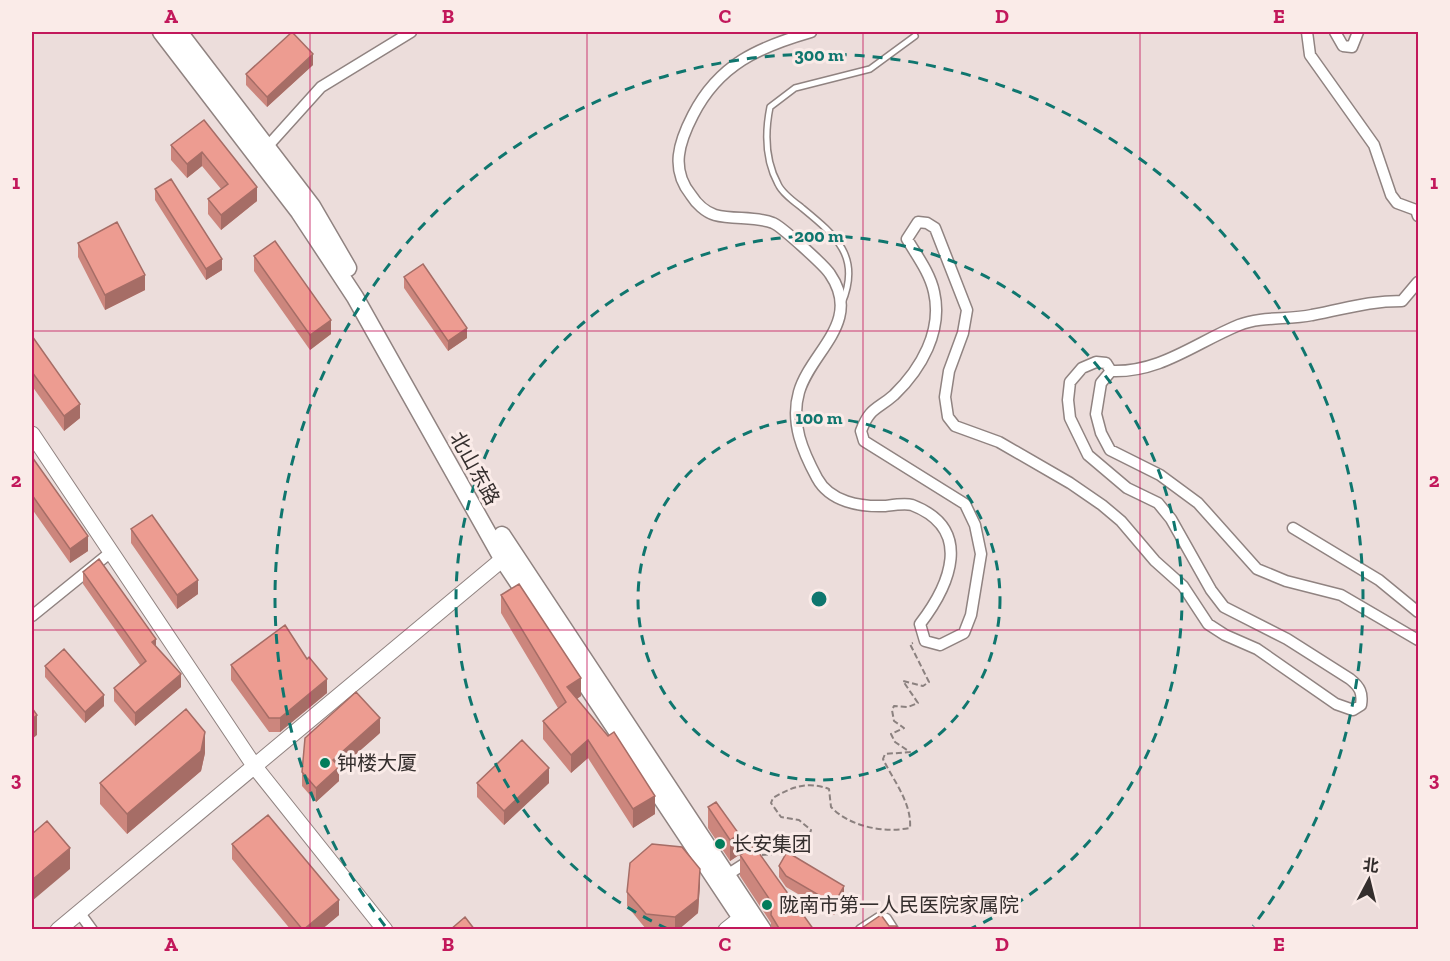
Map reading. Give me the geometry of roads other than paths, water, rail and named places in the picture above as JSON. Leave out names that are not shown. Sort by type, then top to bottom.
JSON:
[{"type":"main road","name":"北山东路","points":[[161,32],[299,212],[355,297],[507,556],[747,919],[763,930]]},
{"type":"main road","name":"北山东路","points":[[179,32],[312,206],[507,556],[727,875],[747,919]]},
{"type":"street","points":[[267,147],[321,87],[410,32]]},
{"type":"street","points":[[811,32],[773,43],[737,61],[705,95],[695,111],[679,149],[678,168],[684,187],[696,202],[712,214],[773,223],[790,235],[830,273],[837,288],[840,307],[838,327],[799,392],[797,429],[802,451],[822,486],[836,497],[872,506],[910,504],[934,520],[951,541],[952,560],[937,601],[920,624],[925,641],[940,645],[964,633],[971,615],[981,554],[975,525],[964,504],[864,441],[861,431],[867,414],[893,395],[918,366],[927,351],[933,333],[934,292],[927,272],[907,239],[918,222],[927,223],[935,228],[967,310],[963,333],[949,371],[945,397],[948,417],[955,426],[999,442],[1070,483],[1102,505],[1121,521],[1155,561],[1183,586],[1208,624],[1225,635],[1257,649],[1336,704],[1353,710],[1361,705],[1362,695],[1359,686],[1350,679],[1287,639],[1224,608],[1211,590],[1171,519],[1158,503],[1127,488],[1088,455],[1070,418],[1068,400],[1070,381],[1082,368],[1096,362],[1107,363],[1111,371]]},
{"type":"street","points":[[1307,32],[1310,55],[1374,146],[1391,195],[1397,203],[1416,210],[1419,216]]},
{"type":"street","points":[[1335,32],[1343,46],[1352,47],[1358,32]]},
{"type":"street","points":[[1111,371],[1129,372],[1168,362],[1251,322],[1311,316],[1374,301],[1402,301],[1419,282]]},
{"type":"street","points":[[1111,371],[1101,383],[1096,414],[1101,433],[1110,450],[1160,475],[1198,503],[1257,569],[1286,581],[1341,596],[1419,640]]},
{"type":"street","points":[[32,434],[255,767],[385,930]]},
{"type":"street","points":[[1293,528],[1379,580],[1419,612]]},
{"type":"street","points":[[32,616],[111,552]]},
{"type":"street","points":[[58,930],[507,556]]},
{"type":"street","points":[[727,875],[759,860]]},
{"type":"street","points":[[79,912],[92,930]]},
{"type":"street","points":[[861,930],[881,917],[886,919],[893,930]]},
{"type":"street","points":[[726,930],[747,919]]},
{"type":"lane","points":[[840,307],[848,289],[850,271],[846,251],[821,223],[778,185],[765,132],[770,107],[795,88],[870,69],[915,36]]},
{"type":"place","name":"钟楼大厦","points":[[325,763]]},
{"type":"place","name":"长安集团","points":[[720,844]]},
{"type":"place","name":"陇南市第一人民医院家属院","points":[[767,905]]}]
